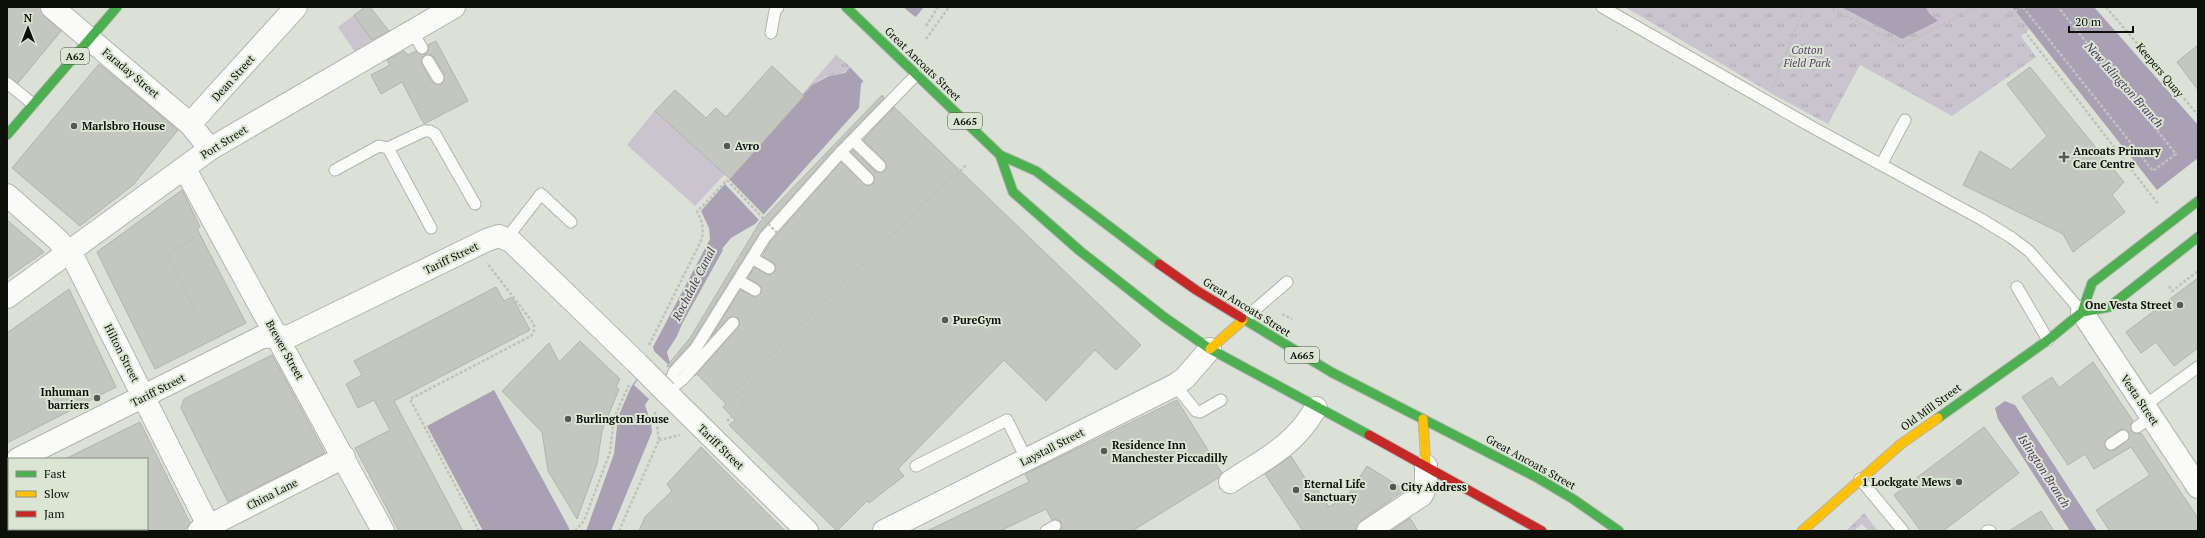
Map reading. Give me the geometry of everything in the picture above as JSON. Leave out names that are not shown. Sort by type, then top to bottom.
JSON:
[{"type":"main road","name":"A62","points":[[7,135],[117,7]]},
{"type":"main road","name":"Great Ancoats Street","points":[[846,7],[1000,155],[1036,171],[1121,237],[1196,290],[1243,320],[1331,372],[1536,477],[1573,499],[1619,531]]},
{"type":"main road","name":"Great Ancoats Street","points":[[1000,155],[1013,192],[1121,284],[1210,349],[1316,408],[1426,466],[1542,531]]},
{"type":"main road","points":[[2082,312],[2092,283],[2198,201]]},
{"type":"main road","name":"Old Mill Street","points":[[1802,531],[1901,444],[2048,340],[2082,312],[2109,307],[2198,237]]},
{"type":"main road","points":[[1210,349],[1243,320]]},
{"type":"main road","points":[[1423,419],[1426,466]]},
{"type":"street","name":"Faraday Street","points":[[52,7],[190,124]]},
{"type":"street","name":"Dean Street","points":[[190,124],[296,7]]},
{"type":"street","name":"Port Street","points":[[7,297],[185,169],[210,149],[417,40],[454,7]]},
{"type":"street","points":[[190,124],[210,149]]},
{"type":"street","name":"Brewer Street","points":[[185,169],[344,457],[383,531]]},
{"type":"street","name":"Hilton Street","points":[[7,194],[58,240],[68,252],[144,396],[174,468],[206,529]]},
{"type":"street","name":"Tariff Street","points":[[20,458],[262,337],[290,336],[474,246],[499,236],[507,238],[642,356],[666,392],[807,531]]},
{"type":"street","name":"Vesta Street","points":[[2082,312],[2144,417],[2198,487]]},
{"type":"street","name":"Laystall Street","points":[[898,528],[1027,460],[1175,385],[1185,378],[1210,349]]},
{"type":"street","points":[[1230,482],[1289,443],[1306,425],[1316,408]]},
{"type":"street","name":"China Lane","points":[[206,529],[344,457]]},
{"type":"street","points":[[1368,531],[1422,495],[1426,485],[1426,466]]},
{"type":"lane","points":[[771,33],[775,11],[778,7]]},
{"type":"lane","points":[[1602,7],[1881,165],[1981,219],[2012,238],[2029,251],[2082,312]]},
{"type":"lane","points":[[428,61],[438,78]]},
{"type":"lane","points":[[666,392],[674,372],[696,348],[765,237],[841,152],[916,75]]},
{"type":"lane","points":[[7,83],[33,104]]},
{"type":"lane","points":[[1881,165],[1905,120]]},
{"type":"lane","points":[[335,170],[379,146],[388,148],[424,131],[430,131],[435,134],[475,204]]},
{"type":"lane","points":[[853,140],[880,166]]},
{"type":"lane","points":[[388,148],[431,228]]},
{"type":"lane","points":[[841,152],[868,179]]},
{"type":"lane","points":[[507,238],[541,194],[570,222]]},
{"type":"lane","points":[[752,258],[769,268]]},
{"type":"lane","points":[[738,281],[755,290]]},
{"type":"lane","points":[[1243,320],[1287,282]]},
{"type":"lane","points":[[2017,287],[2048,340]]},
{"type":"lane","points":[[666,392],[682,380],[733,323]]},
{"type":"lane","points":[[2144,417],[2198,367]]},
{"type":"lane","points":[[1175,385],[1196,411],[1200,412],[1221,400]]},
{"type":"lane","points":[[916,466],[1006,420],[1027,460]]},
{"type":"lane","points":[[2111,444],[2123,436]]},
{"type":"lane","points":[[1860,479],[1903,531]]},
{"type":"path","points":[[926,26],[938,7]]},
{"type":"path","points":[[926,39],[949,7]]},
{"type":"path","points":[[1768,101],[1804,7]]},
{"type":"path","points":[[1828,7],[1902,45],[1978,7]]},
{"type":"path","points":[[2006,7],[2172,221]]},
{"type":"path","points":[[2012,14],[2022,7],[2153,171],[2176,154],[2058,7]]},
{"type":"path","name":"Keepers Quay","points":[[2106,7],[2198,115]]},
{"type":"path","points":[[745,403],[734,392],[950,177],[953,179],[966,165]]},
{"type":"path","points":[[642,356],[701,241],[704,233],[701,219],[697,212],[727,180],[778,234]]},
{"type":"path","points":[[194,308],[167,256],[200,234]]},
{"type":"path","points":[[474,246],[534,324],[534,331],[531,336],[410,399],[479,531]]},
{"type":"path","points":[[2168,285],[2172,290],[2198,271]]},
{"type":"path","points":[[1282,314],[1292,319]]},
{"type":"path","points":[[575,531],[584,521],[610,452],[614,418],[630,384]]},
{"type":"green space","name":"Cotton Field Park","points":[[1625,7],[1841,7],[1902,39],[1938,21],[1929,13],[1926,7],[2012,7],[2029,29],[2021,36],[2036,57],[1952,116],[1860,65],[1828,124],[1776,96]]},
{"type":"green space","points":[[354,15],[374,42],[355,52],[338,27]]},
{"type":"green space","points":[[836,55],[851,67],[843,73],[828,76],[817,81],[804,96],[802,94]]},
{"type":"green space","points":[[655,110],[725,174],[695,206],[627,145]]},
{"type":"green space","points":[[1864,513],[1878,531],[1869,531],[1862,524],[1854,531],[1846,531]]},
{"type":"water","name":"Rochdale Canal","points":[[906,7],[924,7],[861,84],[859,108],[755,224],[731,238],[722,249],[723,250],[667,352],[671,367],[645,405],[651,423],[652,432],[611,531],[586,531],[614,454],[618,417],[631,387],[655,353],[653,347],[710,239],[709,228],[701,211],[812,85],[829,76],[845,73]]},
{"type":"water","points":[[1841,7],[1926,7],[1929,13],[1938,21],[1902,39]]},
{"type":"water","name":"New Islington Branch","points":[[2012,7],[2094,7],[2198,125],[2198,158],[2157,190]]},
{"type":"water","points":[[494,390],[570,531],[483,531],[427,426]]},
{"type":"water","name":"Islington Branch","points":[[2005,401],[2015,405],[2097,531],[2070,531],[1998,419],[1995,408]]},
{"type":"pier","points":[[903,7],[918,19],[865,83],[849,66]]},
{"type":"pier","points":[[816,156],[817,157],[778,202],[777,200]]},
{"type":"pier","points":[[728,178],[765,216],[760,221],[724,183]]},
{"type":"pier","points":[[655,352],[671,367],[649,399],[634,385]]},
{"type":"building","points":[[7,7],[40,7],[44,16],[61,31],[18,83],[7,76]]},
{"type":"building","points":[[365,7],[370,7],[389,31],[372,40],[354,15]]},
{"type":"building","points":[[436,41],[468,101],[424,124],[402,82],[381,94],[371,75],[390,65],[387,60],[404,51],[408,55],[416,51],[419,54],[425,54],[428,51],[428,45]],"holes":[[[425,55],[431,55],[434,57],[444,74],[444,81],[441,84],[435,84],[432,82],[422,65],[422,58]]]},
{"type":"building","points":[[2198,45],[2198,90],[2177,62]]},
{"type":"building","points":[[99,64],[178,130],[133,185],[80,226],[12,168]]},
{"type":"building","name":"Avro","points":[[772,66],[804,96],[730,179],[655,111],[675,90],[706,118],[716,108],[726,117]]},
{"type":"building","name":"Ancoats Primary Care Centre","points":[[2030,67],[2124,182],[2112,195],[2125,212],[2073,252],[2063,234],[1963,185],[1980,151],[2011,170],[2047,136],[2007,84]]},
{"type":"building","points":[[882,95],[884,98],[836,147],[760,232],[690,344],[669,367],[667,366],[690,338],[760,222]]},
{"type":"building","points":[[894,107],[1141,345],[1116,370],[1095,350],[1046,401],[1004,360],[898,469],[904,476],[869,503],[867,501],[837,531],[729,425],[735,420],[723,407],[726,404],[697,374],[695,376],[740,324],[738,318],[730,317],[711,337],[740,290],[755,297],[761,293],[761,286],[748,278],[754,267],[769,275],[775,271],[775,264],[762,256],[771,241],[841,162],[867,186],[873,184],[875,177],[851,152],[853,150],[875,171],[882,173],[885,171],[887,167],[885,161],[863,140]]},
{"type":"building","points":[[182,190],[200,227],[197,229],[246,323],[155,369],[97,252]]},
{"type":"building","points":[[7,220],[44,252],[7,278]]},
{"type":"building","name":"One Vesta Street","points":[[2198,278],[2198,348],[2174,366],[2156,342],[2141,353],[2126,332]]},
{"type":"building","points":[[496,287],[504,301],[512,297],[530,330],[394,401],[463,531],[399,531],[355,448],[390,430],[374,400],[358,408],[346,384],[362,375],[354,361]]},
{"type":"building","points":[[69,289],[116,387],[7,443],[7,333]]},
{"type":"building","name":"Burlington House","points":[[580,341],[620,379],[616,387],[619,389],[602,431],[597,464],[577,519],[548,471],[542,432],[502,391],[549,343],[559,362]]},
{"type":"building","points":[[272,355],[325,453],[228,502],[181,408],[184,399]]},
{"type":"building","points":[[2093,362],[2133,421],[2131,424],[2131,431],[2134,433],[2141,433],[2198,518],[2198,531],[2110,531],[2096,510],[2150,475],[2131,447],[2094,469],[2085,454],[2068,465],[2022,397],[2052,377],[2059,388]],"holes":[[[2122,429],[2129,432],[2129,439],[2115,450],[2108,450],[2104,445],[2105,441]]]},
{"type":"building","points":[[1177,400],[1222,473],[1218,478],[1132,531],[1060,531],[1062,526],[1061,522],[1056,519],[1052,520],[1046,509],[1000,531],[927,531],[1029,482],[1025,474]]},
{"type":"building","points":[[140,422],[190,523],[187,528],[182,531],[147,531],[148,458],[67,458]]},
{"type":"building","name":"1 Lockgate Mews","points":[[1984,427],[2019,473],[1943,531],[1921,531],[1894,495]]},
{"type":"building","points":[[701,447],[785,531],[639,531],[645,517],[672,491],[667,484]]},
{"type":"building","points":[[1291,456],[1310,486],[1314,484],[1329,507],[1348,495],[1367,466],[1405,490],[1361,521],[1356,531],[1303,531],[1265,474]]},
{"type":"building","points":[[2041,511],[2054,531],[2009,531]]},
{"type":"building","points":[[1410,518],[1418,531],[1391,531]]},
{"type":"traffic: fast","points":[[7,135],[117,7]]},
{"type":"traffic: fast","points":[[846,7],[1000,155],[1036,171],[1159,264]]},
{"type":"traffic: fast","points":[[1000,155],[1013,192],[1080,251],[1164,317],[1210,349],[1369,435]]},
{"type":"traffic: fast","points":[[2082,312],[2092,283],[2198,201]]},
{"type":"traffic: fast","points":[[1938,418],[2048,340],[2082,312],[2109,307],[2198,237]]},
{"type":"traffic: fast","points":[[1242,318],[1331,372],[1536,477],[1573,499],[1619,531]]},
{"type":"traffic: slow","points":[[1210,349],[1243,320]]},
{"type":"traffic: slow","points":[[1802,531],[1901,444],[1938,418]]},
{"type":"traffic: slow","points":[[1423,419],[1426,466]]},
{"type":"traffic: jam","points":[[1159,264],[1196,290],[1242,318]]},
{"type":"traffic: jam","points":[[1369,435],[1542,531]]},
{"type":"place","name":"Marlsbro House","points":[[74,126]]},
{"type":"place","name":"Avro","points":[[727,146]]},
{"type":"place","name":"Ancoats Primary Care Centre","points":[[2064,157]]},
{"type":"place","name":"One Vesta Street","points":[[2180,305]]},
{"type":"place","name":"PureGym","points":[[945,320]]},
{"type":"place","name":"Inhuman barriers","points":[[97,398]]},
{"type":"place","name":"Burlington House","points":[[568,419]]},
{"type":"place","name":"Residence Inn Manchester Piccadilly","points":[[1104,451]]},
{"type":"place","name":"1 Lockgate Mews","points":[[1959,482]]},
{"type":"place","name":"City Address","points":[[1393,487]]},
{"type":"place","name":"Eternal Life Sanctuary","points":[[1296,490]]}]
